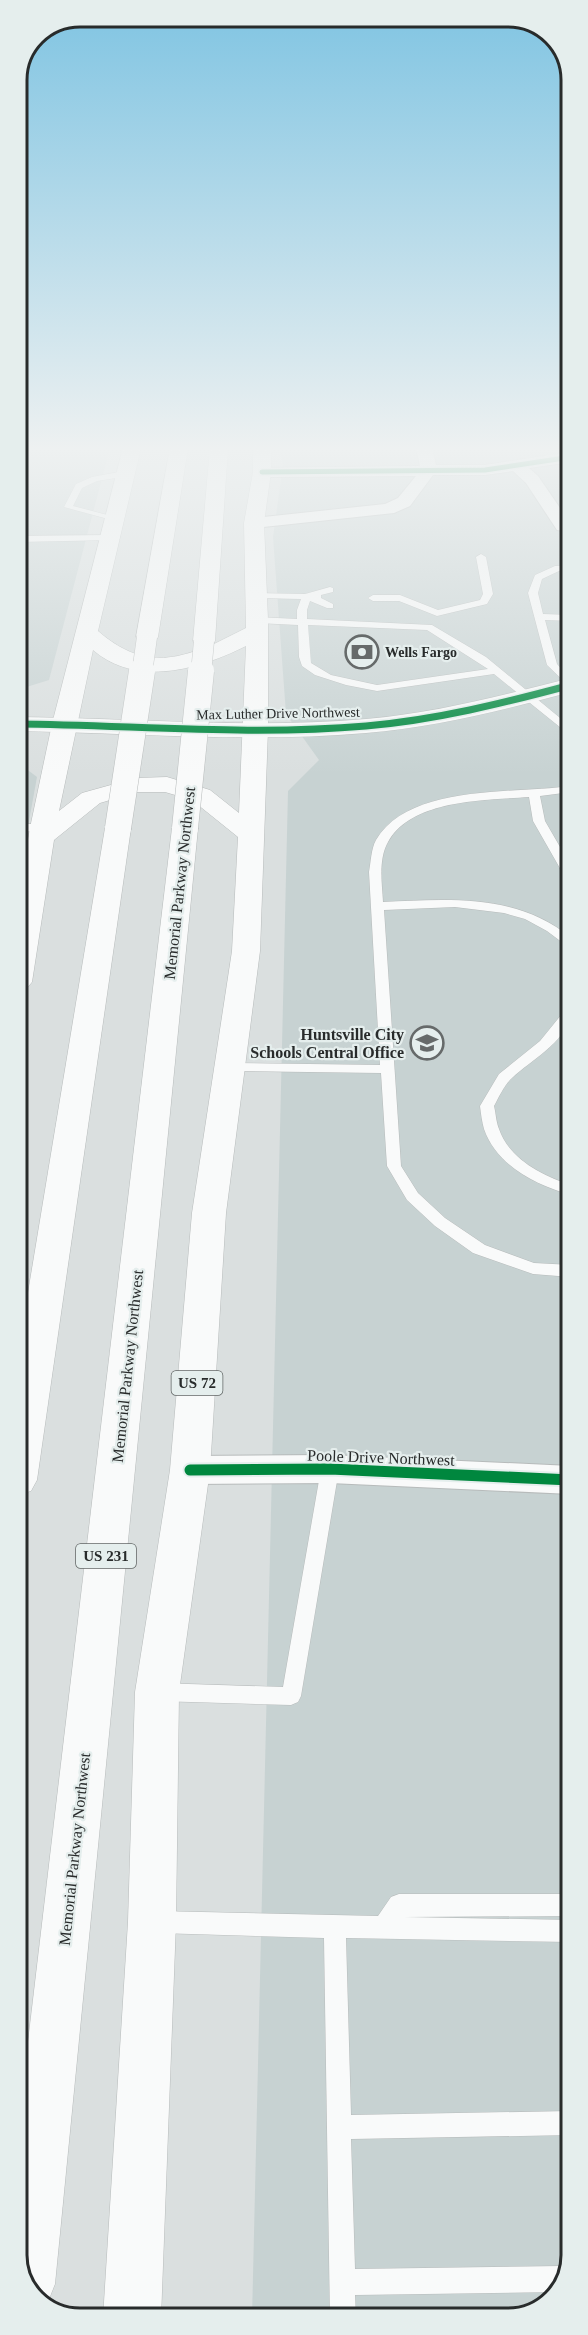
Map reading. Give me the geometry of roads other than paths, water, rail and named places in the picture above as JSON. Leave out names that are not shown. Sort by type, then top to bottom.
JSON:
[{"type":"main road","points":[[27,922],[64,724],[106,557]]},
{"type":"main road","points":[[27,1415],[161,557]]},
{"type":"main road","name":"Memorial Parkway Northwest","points":[[29,2268],[185,828],[211,557]]},
{"type":"main road","name":"US 72","points":[[133,2308],[152,1922],[157,1692],[190,1470],[209,1213],[246,951],[256,729],[255,557]]},
{"type":"main road","points":[[86,632],[102,648],[123,660],[155,665],[183,663],[217,653],[257,615]]},
{"type":"main road","name":"Max Luther Drive Northwest","points":[[27,724],[304,729],[403,722],[486,707],[561,688]]},
{"type":"main road","points":[[42,832],[91,798],[136,785],[167,784],[201,795],[250,834]]},
{"type":"street","name":"Poole Drive Northwest","points":[[190,1470],[330,1469],[561,1480]]},
{"type":"lane","points":[[429,627],[433,611],[425,599],[418,594],[406,591],[373,598],[433,611],[484,602],[488,594],[481,557]]},
{"type":"lane","points":[[561,568],[538,577],[533,592],[552,665],[561,674]]},
{"type":"lane","points":[[257,615],[308,596],[330,598],[308,596]]},
{"type":"lane","points":[[308,596],[301,608],[300,616],[303,622],[304,662],[311,670],[377,688],[495,671]]},
{"type":"lane","points":[[257,615],[303,622],[429,627],[482,659],[561,724]]},
{"type":"lane","points":[[539,617],[561,618]]},
{"type":"lane","points":[[561,790],[459,798],[398,821],[382,841],[375,872],[394,1166],[412,1196],[440,1222],[479,1249],[533,1268],[561,1270]]},
{"type":"lane","points":[[534,794],[539,821],[561,860]]},
{"type":"lane","points":[[27,829],[42,832]]},
{"type":"lane","points":[[378,906],[480,905],[526,914],[561,934]]},
{"type":"lane","points":[[561,1024],[545,1044],[504,1077],[487,1106],[492,1133],[512,1161],[550,1184],[561,1187]]},
{"type":"lane","points":[[230,1067],[388,1069]]},
{"type":"lane","points":[[157,1692],[291,1696],[330,1469]]},
{"type":"lane","points":[[384,1927],[399,1905],[561,1905]]},
{"type":"lane","points":[[152,1922],[561,1931]]},
{"type":"lane","points":[[335,1927],[343,2308]]},
{"type":"lane","points":[[338,2127],[561,2123]]},
{"type":"lane","points":[[342,2282],[555,2279]]},
{"type":"place","name":"Wells Fargo","points":[[362,652]]},
{"type":"place","name":"Huntsville City Schools Central Office","points":[[427,1043]]}]
